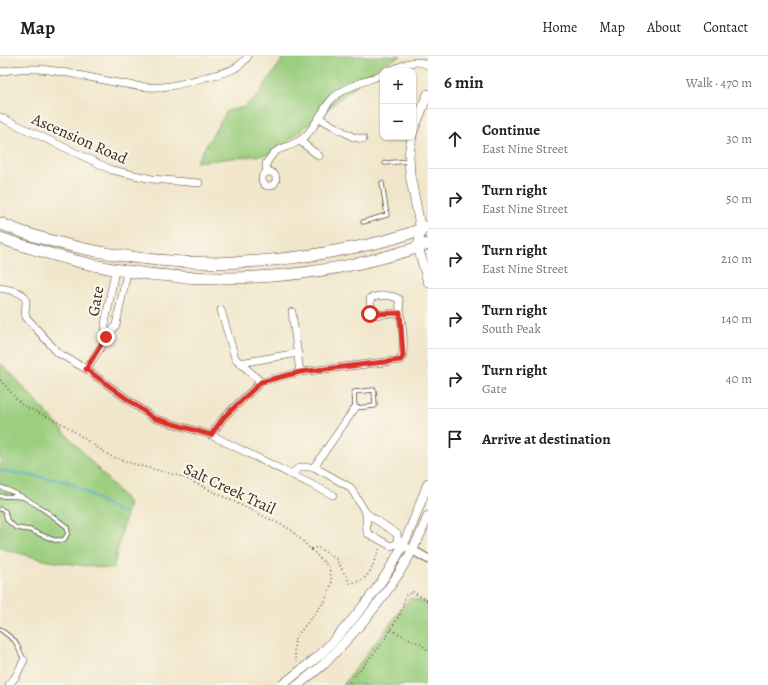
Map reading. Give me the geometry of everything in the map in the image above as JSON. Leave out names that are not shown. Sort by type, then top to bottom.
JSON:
[{"type":"main road","points":[[416,124],[428,94]]},
{"type":"main road","points":[[412,140],[410,175],[424,228],[428,282]]},
{"type":"main road","points":[[0,223],[50,240],[98,252],[142,259],[205,263],[257,262],[325,254],[407,236],[424,228]]},
{"type":"main road","points":[[0,238],[67,259],[115,270],[213,278],[251,278],[341,266],[425,244]]},
{"type":"main road","points":[[282,685],[321,660],[362,609],[400,545],[428,483]]},
{"type":"main road","points":[[298,685],[372,610],[414,551],[428,516]]},
{"type":"street","points":[[0,72],[15,68],[37,69],[147,88],[170,87],[230,72],[242,64],[248,56]]},
{"type":"street","points":[[398,68],[420,61],[428,64]]},
{"type":"street","points":[[267,172],[266,164],[273,152],[300,141],[332,99],[346,90],[380,75]]},
{"type":"street","name":"Ascension Road","points":[[0,117],[112,170],[152,179],[199,183]]},
{"type":"street","points":[[319,118],[353,137],[363,139]]},
{"type":"street","points":[[300,141],[319,156]]},
{"type":"street","name":"Gate","points":[[106,337],[105,324],[115,270]]},
{"type":"street","name":"Gate","points":[[86,369],[106,337],[116,325],[127,272]]},
{"type":"street","points":[[0,288],[21,293],[24,296],[26,300],[24,312],[26,318],[58,353],[86,369],[153,418],[211,435],[333,495]]},
{"type":"street","points":[[211,435],[224,417],[261,382],[300,372],[401,360],[403,356],[400,313],[398,299],[393,296],[370,298],[371,315],[400,313]]},
{"type":"street","points":[[221,310],[235,358],[261,382]]},
{"type":"street","points":[[107,311],[119,313]]},
{"type":"street","points":[[292,312],[300,372]]},
{"type":"street","points":[[240,363],[298,353]]},
{"type":"street","points":[[314,467],[355,408]]},
{"type":"street","points":[[290,474],[301,467],[314,467],[350,487],[366,514],[397,534],[400,545]]},
{"type":"street","points":[[366,514],[367,533],[391,546],[400,545],[428,558]]},
{"type":"street","points":[[376,538],[382,525]]},
{"type":"street","points":[[9,685],[16,676],[24,660]]},
{"type":"lane","points":[[385,163],[410,161]]},
{"type":"lane","points":[[363,222],[387,215],[382,183]]},
{"type":"lane","points":[[374,390],[375,406],[355,408],[354,392],[374,390]]},
{"type":"lane","points":[[0,487],[22,496],[67,526],[68,533],[64,540],[54,540],[30,530],[16,528],[7,520],[5,511],[0,509]]},
{"type":"lane","points":[[0,496],[22,496]]},
{"type":"lane","points":[[0,629],[15,641],[24,660]]},
{"type":"path","name":"Salt Creek Trail","points":[[0,380],[22,405],[63,424],[110,456],[183,477],[290,529],[311,549],[329,567],[332,583],[325,601],[295,638],[294,650],[298,664]]},
{"type":"path","points":[[311,549],[317,547],[336,559],[350,583],[358,583],[372,570],[376,554],[380,546],[384,546]]},
{"type":"path","points":[[347,685],[375,654],[391,630],[408,593],[415,593],[428,600]]},
{"type":"path","points":[[391,630],[420,644],[428,650]]},
{"type":"green space","points":[[281,56],[401,56],[378,67],[273,154],[196,162],[227,111],[244,107],[258,95],[282,60]]},
{"type":"green space","points":[[0,364],[6,368],[129,503],[113,569],[48,561],[0,548]]},
{"type":"green space","points":[[410,598],[428,603],[428,685],[343,685]]},
{"type":"waterway","points":[[0,470],[69,482],[123,514]]},
{"type":"route","points":[[106,337],[86,369],[153,418],[211,435],[217,424],[261,382],[300,372],[398,362],[401,360],[403,356],[400,313],[370,314]]}]
